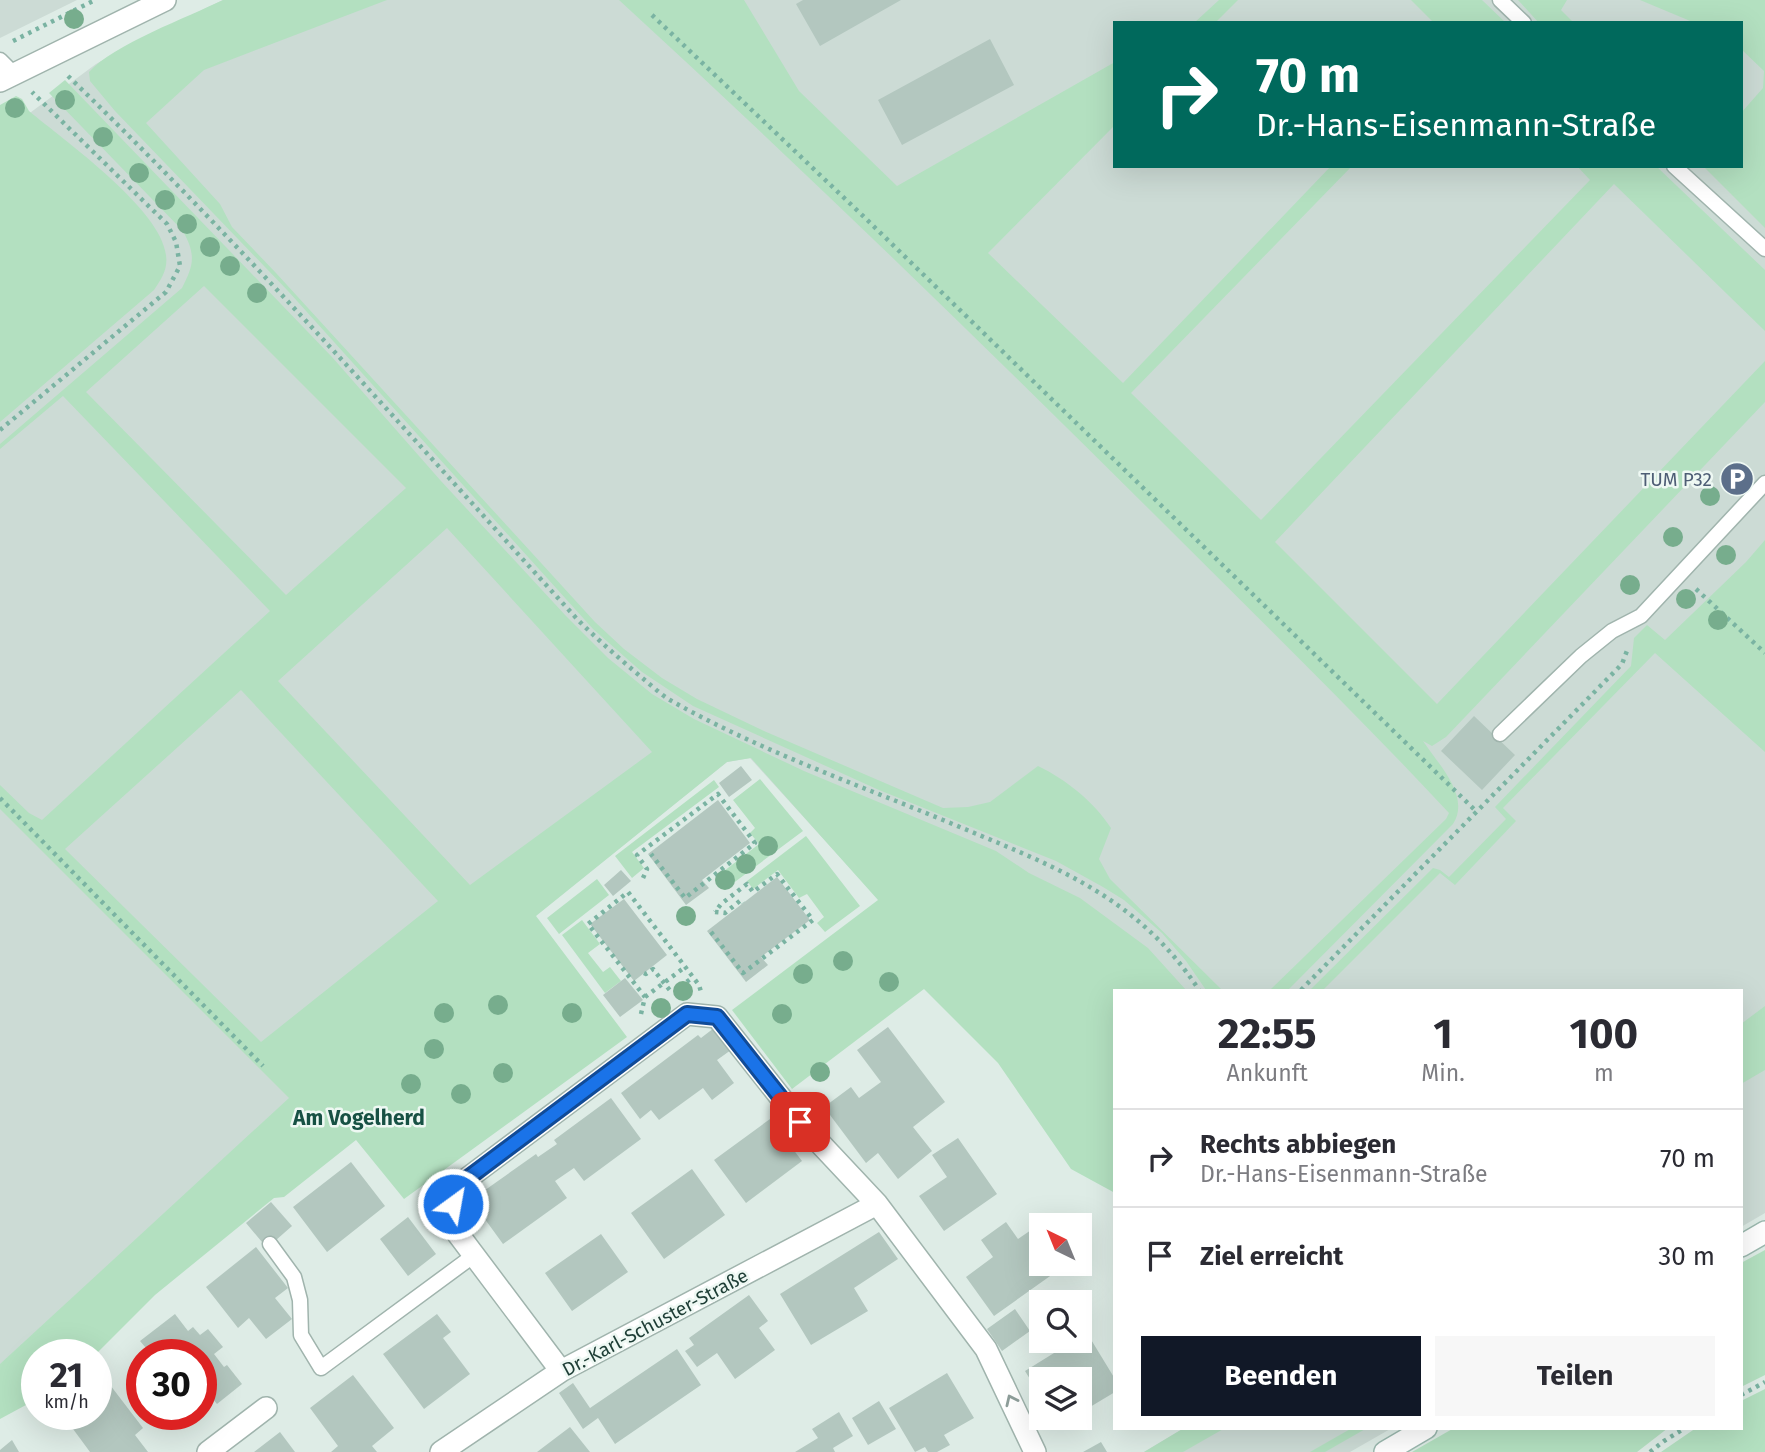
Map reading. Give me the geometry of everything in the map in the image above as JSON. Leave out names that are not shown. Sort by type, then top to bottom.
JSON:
[{"type":"street","points":[[5,72],[50,58],[166,0]]},
{"type":"street","points":[[561,1371],[449,1222],[456,1187],[687,1014],[717,1017],[800,1122],[877,1204],[986,1349],[1035,1452]]},
{"type":"street","name":"Dr.-Karl-Schuster-Straße","points":[[441,1452],[561,1371],[877,1204]]},
{"type":"street","points":[[1743,1245],[1765,1232]]},
{"type":"street","points":[[208,1452],[266,1408]]},
{"type":"street","points":[[1385,1452],[1423,1430]]},
{"type":"lane","points":[[1500,0],[1522,21]]},
{"type":"lane","points":[[1676,168],[1765,249]]},
{"type":"lane","points":[[1500,734],[1581,656],[1612,631],[1641,616],[1765,483]]},
{"type":"lane","points":[[270,1244],[294,1276],[300,1300],[301,1335],[321,1368],[474,1256]]},
{"type":"path","points":[[24,36],[95,0]]},
{"type":"path","points":[[653,15],[1477,811]]},
{"type":"path","points":[[50,58],[143,150],[328,343],[610,652],[667,698],[759,744],[1042,861],[1096,889],[1136,918],[1164,943],[1198,989]]},
{"type":"path","points":[[0,430],[166,292],[180,266],[176,242],[167,224],[5,72]]},
{"type":"path","points":[[1708,599],[1765,653]]},
{"type":"path","points":[[1302,989],[1622,664],[1641,616]]},
{"type":"path","points":[[643,878],[647,869],[637,855],[684,823],[718,794],[755,843],[685,898],[651,854]]},
{"type":"path","points":[[0,798],[263,1066]]},
{"type":"path","points":[[711,932],[743,973],[813,920],[777,874],[752,892],[747,884],[720,904],[715,912],[725,913],[741,900],[743,903]]},
{"type":"path","points":[[645,997],[588,923],[628,892],[699,985],[708,1016]]},
{"type":"path","points":[[645,927],[651,922]]},
{"type":"path","points":[[640,1019],[645,997],[685,967]]},
{"type":"path","points":[[644,972],[646,974],[653,969],[672,993]]},
{"type":"path","points":[[1743,1394],[1765,1382]]},
{"type":"path","points":[[1650,1452],[1682,1430]]},
{"type":"shaded area","points":[[0,0],[77,0],[0,38]]},
{"type":"shaded area","points":[[223,0],[1765,0],[1765,1213],[1743,1226],[1743,989],[1165,989],[879,900],[750,758],[727,762],[535,916],[54,1339],[21,1339],[21,1382],[0,1418],[0,130],[23,118],[96,64]]},
{"type":"shaded area","points":[[1181,1430],[1388,1430],[1350,1452],[1144,1452]]},
{"type":"green space","points":[[223,0],[387,0],[204,70],[146,123],[220,204],[232,227],[595,622],[624,649],[662,678],[697,699],[764,731],[943,808],[968,807],[990,802],[1038,766],[1049,772],[1088,801],[1111,828],[1099,859],[1110,879],[1221,989],[1205,989],[1162,933],[1124,900],[1103,887],[1056,861],[879,790],[693,706],[642,672],[593,629],[288,291],[115,111],[90,81],[89,72],[100,62],[152,32]]},
{"type":"green space","points":[[619,0],[744,0],[799,91],[897,186],[1113,63],[1113,127],[988,253],[1123,383],[1329,168],[1350,168],[1131,393],[1261,520],[1590,180],[1579,168],[1658,168],[1765,270],[1765,331],[1614,184],[1275,542],[1437,704],[1765,361],[1765,402],[1446,737],[1432,746],[1423,741],[1455,791],[1458,802],[1453,824],[1289,989],[1271,989],[1446,819],[1449,813],[1305,664],[1025,387]]},
{"type":"green space","points":[[1219,0],[1238,0],[1217,21],[1196,21]]},
{"type":"green space","points":[[1411,0],[1482,0],[1504,21],[1432,21]]},
{"type":"green space","points":[[1518,0],[1567,0],[1561,10],[1572,21],[1537,21]]},
{"type":"green space","points":[[1640,0],[1765,0],[1765,228],[1705,168],[1743,168],[1743,111],[1763,88],[1764,71],[1743,51],[1743,21],[1690,21]]},
{"type":"green space","points":[[65,80],[332,357],[441,481],[566,616],[608,658],[652,694],[694,719],[804,771],[996,851],[1029,873],[1080,898],[1148,948],[1185,989],[1113,989],[1113,1192],[1071,1169],[998,1063],[924,989],[792,1089],[732,1010],[878,900],[751,758],[727,762],[536,916],[627,1037],[404,1199],[356,1140],[284,1197],[274,1198],[155,1295],[111,1339],[27,1339],[289,1098],[0,809],[0,785],[29,813],[42,820],[270,611],[63,396],[0,449],[0,444],[182,288],[191,266],[190,247],[183,231],[49,93]],"holes":[[[204,286],[406,488],[286,595],[86,392]],[[447,528],[652,752],[470,885],[278,681]],[[241,690],[438,901],[261,1042],[65,849]]]},
{"type":"green space","points":[[16,96],[22,99],[29,111],[109,177],[148,217],[160,237],[166,265],[154,290],[0,422],[0,105]]},
{"type":"green space","points":[[1765,540],[1765,752],[1655,653],[1503,808],[1516,821],[1455,885],[1440,873],[1324,989],[1311,989],[1433,868],[1449,877],[1506,819],[1495,807],[1631,666],[1634,638],[1647,625],[1665,640],[1746,562]]},
{"type":"green space","points":[[760,779],[803,831],[724,890],[715,878],[759,844],[750,833],[755,828],[733,800]]},
{"type":"green space","points":[[714,780],[719,787],[632,852],[644,868],[632,878],[615,856]]},
{"type":"green space","points":[[806,836],[860,906],[825,932],[817,923],[824,917],[807,894],[799,898],[778,870],[753,889],[747,881]]},
{"type":"green space","points":[[597,879],[609,895],[559,934],[547,918]]},
{"type":"green space","points":[[582,920],[600,944],[588,953],[603,972],[610,967],[621,981],[605,993],[562,935]]},
{"type":"green space","points":[[1765,1006],[1765,1070],[1743,1083],[1743,1022]]},
{"type":"green space","points":[[1765,1250],[1765,1375],[1743,1386],[1743,1262]]},
{"type":"green space","points":[[21,1345],[21,1408],[0,1419],[0,1364]]},
{"type":"green space","points":[[1765,1389],[1765,1452],[1661,1452],[1693,1430],[1743,1430],[1743,1400]]},
{"type":"green space","points":[[1181,1430],[1222,1430],[1183,1452],[1144,1452]]},
{"type":"green space","points":[[1348,1430],[1364,1430],[1325,1452],[1310,1452]]},
{"type":"green space","points":[[1450,1430],[1665,1430],[1637,1452],[1412,1452]]},
{"type":"building","points":[[803,0],[901,0],[820,46],[796,4]]},
{"type":"building","points":[[990,39],[1014,85],[902,145],[878,100]]},
{"type":"building","points":[[1474,716],[1515,755],[1482,790],[1441,751]]},
{"type":"building","points":[[741,766],[752,780],[729,797],[719,783]]},
{"type":"building","points":[[718,800],[750,843],[702,880],[709,888],[686,905],[648,854]]},
{"type":"building","points":[[621,870],[631,881],[613,896],[604,885]]},
{"type":"building","points":[[777,877],[810,920],[761,957],[768,965],[746,982],[707,931]]},
{"type":"building","points":[[624,899],[667,955],[634,981],[590,924]]},
{"type":"building","points":[[625,978],[643,1000],[620,1017],[603,995]]},
{"type":"building","points":[[888,1027],[945,1102],[913,1127],[932,1151],[898,1179],[878,1153],[866,1163],[824,1107],[851,1087],[859,1098],[881,1082],[857,1050]]},
{"type":"building","points":[[714,1028],[731,1050],[717,1060],[734,1083],[712,1100],[703,1088],[659,1120],[651,1110],[640,1119],[621,1093],[698,1035],[701,1038]]},
{"type":"building","points":[[611,1098],[641,1139],[584,1181],[574,1168],[555,1181],[567,1198],[503,1244],[471,1200],[536,1154],[538,1157],[557,1144],[554,1140]]},
{"type":"building","points":[[770,1119],[802,1161],[746,1203],[714,1160]]},
{"type":"building","points":[[958,1138],[997,1194],[944,1231],[919,1196],[947,1177],[932,1155]]},
{"type":"building","points":[[351,1162],[385,1206],[327,1252],[293,1207]]},
{"type":"building","points":[[692,1169],[725,1215],[664,1259],[631,1213]]},
{"type":"building","points":[[271,1202],[292,1226],[267,1248],[246,1223]]},
{"type":"building","points":[[408,1217],[436,1254],[408,1276],[380,1239]]},
{"type":"building","points":[[1006,1222],[1018,1239],[1029,1231],[1029,1276],[1050,1276],[994,1316],[966,1277],[993,1257],[981,1240]]},
{"type":"building","points":[[879,1232],[898,1259],[854,1288],[868,1311],[811,1345],[780,1294]]},
{"type":"building","points":[[601,1234],[628,1272],[572,1311],[545,1273]]},
{"type":"building","points":[[256,1247],[288,1288],[275,1298],[292,1319],[266,1339],[249,1318],[238,1328],[206,1287]]},
{"type":"building","points":[[749,1295],[768,1321],[759,1328],[775,1350],[735,1379],[717,1353],[697,1367],[685,1351],[694,1345],[689,1338]]},
{"type":"building","points":[[1015,1309],[1029,1332],[1002,1351],[987,1329]]},
{"type":"building","points":[[175,1314],[188,1331],[193,1327],[200,1335],[208,1329],[216,1339],[143,1339]]},
{"type":"building","points":[[437,1314],[451,1332],[443,1338],[470,1374],[424,1409],[383,1354]]},
{"type":"building","points":[[217,1340],[223,1347],[217,1352]]},
{"type":"building","points":[[1092,1341],[1113,1376],[1113,1393],[1092,1406],[1092,1367],[1031,1367],[1054,1353],[1092,1353]]},
{"type":"building","points":[[677,1349],[701,1385],[615,1444],[598,1418],[583,1429],[559,1393],[573,1383],[590,1408]]},
{"type":"building","points":[[217,1358],[224,1367],[227,1365],[242,1384],[217,1404]]},
{"type":"building","points":[[947,1373],[974,1418],[944,1435],[950,1445],[937,1452],[928,1452],[925,1447],[915,1452],[889,1408]]},
{"type":"building","points":[[353,1375],[394,1428],[372,1446],[377,1452],[331,1452],[338,1446],[310,1408]]},
{"type":"building","points":[[112,1387],[126,1406],[126,1430],[141,1430],[135,1435],[148,1452],[90,1452],[74,1430],[112,1430]]},
{"type":"building","points":[[879,1401],[896,1429],[868,1445],[852,1418]]},
{"type":"building","points":[[839,1412],[853,1436],[833,1448],[835,1452],[795,1452],[818,1438],[812,1429]]},
{"type":"building","points":[[570,1427],[590,1452],[537,1452]]},
{"type":"building","points":[[280,1432],[295,1452],[254,1452]]},
{"type":"building","points":[[12,1440],[19,1452],[0,1452],[0,1450]]},
{"type":"building","points":[[1101,1442],[1107,1452],[1083,1452]]},
{"type":"place","name":"TUM P32","points":[[1737,479]]},
{"type":"district","name":"Am Vogelherd","points":[[359,1118]]},
{"type":"route","points":[[453,1204],[456,1187],[687,1014],[717,1017],[800,1122]]}]
